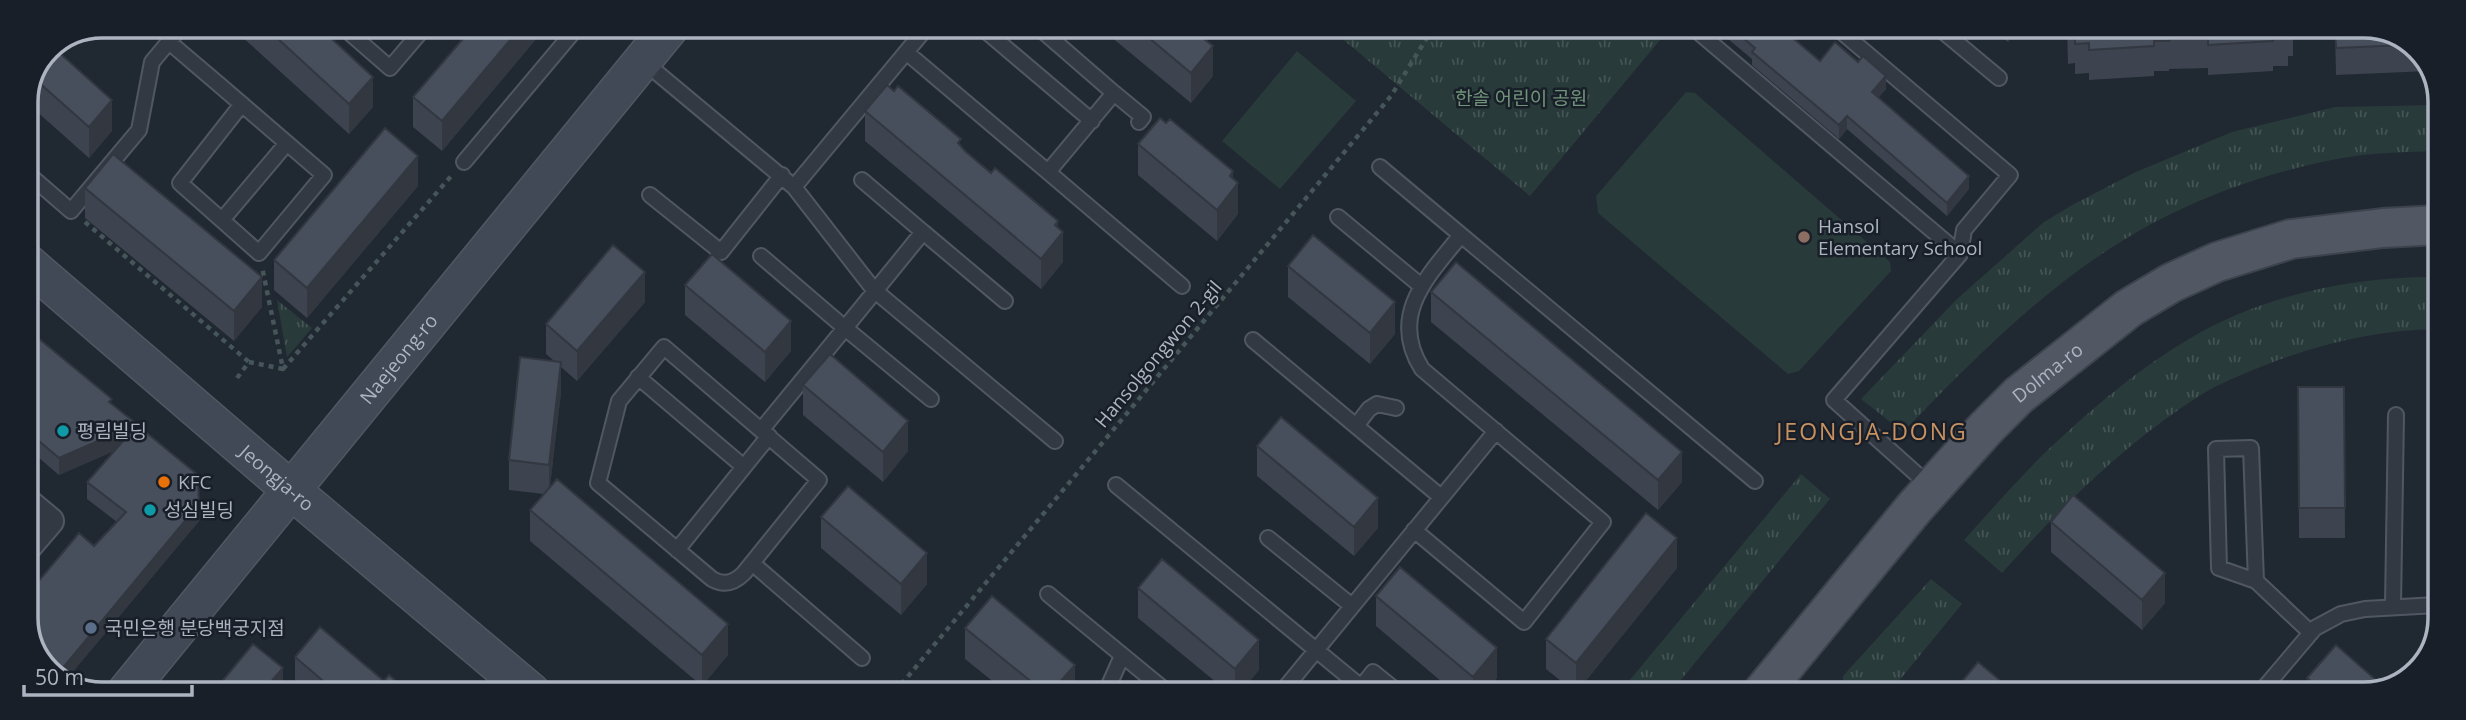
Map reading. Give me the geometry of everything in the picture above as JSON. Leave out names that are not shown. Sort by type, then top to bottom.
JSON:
[{"type":"main road","name":"Dolma-ro","points":[[1771,682],[1932,488],[1986,428],[2019,396],[2129,308],[2171,283],[2217,262],[2291,239],[2427,226]]},
{"type":"street","name":"Naejeong-ro","points":[[134,682],[650,40]]},
{"type":"street","name":"Jeongja-ro","points":[[38,273],[519,682]]},
{"type":"street","points":[[39,512],[50,521],[39,534]]},
{"type":"lane","points":[[38,183],[71,211],[139,130],[152,62],[172,38]]},
{"type":"lane","points":[[356,38],[390,68],[416,38]]},
{"type":"lane","points":[[464,162],[568,38]]},
{"type":"lane","points":[[794,187],[918,38]]},
{"type":"lane","points":[[994,38],[1092,121]]},
{"type":"lane","points":[[1051,38],[1143,117],[1139,122]]},
{"type":"lane","points":[[1705,38],[1960,254]]},
{"type":"lane","points":[[1849,38],[2010,175],[1964,230],[1960,254],[1834,400],[1932,488]]},
{"type":"lane","points":[[1951,38],[2000,78]]},
{"type":"lane","points":[[650,40],[794,187],[874,290],[1055,442]]},
{"type":"lane","points":[[169,42],[242,104],[324,175],[259,253],[180,183],[242,104]]},
{"type":"lane","points":[[906,52],[1182,286]]},
{"type":"lane","points":[[1048,172],[1114,93]]},
{"type":"lane","points":[[222,220],[287,143]]},
{"type":"lane","points":[[1380,167],[1755,481]]},
{"type":"lane","points":[[650,195],[721,252],[782,175]]},
{"type":"lane","points":[[862,180],[1006,302]]},
{"type":"lane","points":[[1338,216],[1420,285]]},
{"type":"lane","points":[[677,550],[744,467],[766,433],[874,290],[923,232]]},
{"type":"lane","points":[[1414,530],[1524,622],[1603,522],[1422,369],[1413,355],[1409,340],[1410,322],[1420,285],[1461,235]]},
{"type":"lane","points":[[761,256],[930,399]]},
{"type":"lane","points":[[1253,340],[1441,497]]},
{"type":"lane","points":[[664,347],[766,433],[819,480],[737,581],[718,583],[598,483],[619,401],[664,347]]},
{"type":"lane","points":[[638,377],[744,467]]},
{"type":"lane","points":[[1356,426],[1369,409],[1377,404],[1396,408]]},
{"type":"lane","points":[[2393,606],[2396,415]]},
{"type":"lane","points":[[1289,682],[1496,431]]},
{"type":"lane","points":[[2256,581],[2253,442],[2216,449],[2218,568],[2256,581],[2311,633]]},
{"type":"lane","points":[[1116,485],[1316,650],[1350,682]]},
{"type":"lane","points":[[1268,538],[1352,606]]},
{"type":"lane","points":[[752,563],[862,658]]},
{"type":"lane","points":[[1048,594],[1154,682]]},
{"type":"lane","points":[[2269,682],[2315,628],[2341,614],[2393,606],[2428,605]]},
{"type":"lane","points":[[1110,682],[1122,656]]},
{"type":"lane","points":[[1365,682],[1373,672],[1385,682]]},
{"type":"path","name":"Hansolgongwon 2-gil","points":[[903,682],[1391,96],[1427,38]]},
{"type":"path","points":[[283,369],[464,162]]},
{"type":"path","points":[[71,211],[249,362],[283,369]]},
{"type":"path","points":[[259,253],[283,369]]},
{"type":"path","points":[[237,378],[249,362]]},
{"type":"green space","name":"한솔 어린이 공원","points":[[1341,38],[1662,38],[1530,196]]},
{"type":"green space","points":[[1297,51],[1356,101],[1280,189],[1222,141]]},
{"type":"green space","points":[[1686,92],[1695,93],[1890,262],[1891,271],[1799,371],[1788,374],[1598,213],[1596,196]]},
{"type":"green space","points":[[2427,105],[2427,151],[2366,155],[2295,168],[2234,187],[2148,226],[2092,261],[2034,306],[1980,355],[1903,432],[1861,399],[1957,299],[2044,222],[2136,172],[2232,132],[2335,107]]},
{"type":"green space","points":[[2427,277],[2427,329],[2391,332],[2321,346],[2276,361],[2210,390],[2122,453],[2048,523],[2002,573],[1964,540],[2050,448],[2108,397],[2172,349],[2217,324],[2278,300],[2342,285]]},
{"type":"green space","points":[[277,300],[312,328],[287,357]]},
{"type":"green space","points":[[1801,474],[1830,499],[1679,682],[1628,682]]},
{"type":"green space","points":[[1931,579],[1962,604],[1898,682],[1843,682],[1843,676]]},
{"type":"building","points":[[277,38],[331,38],[373,77],[349,104]]},
{"type":"building","points":[[464,38],[512,38],[442,121],[413,97]]},
{"type":"building","points":[[1149,38],[1205,38],[1213,46],[1191,73]]},
{"type":"building","points":[[1743,38],[1793,38],[1820,61],[1835,42],[1858,62],[1863,56],[1886,76],[1872,92],[1969,176],[1947,203],[1847,116],[1839,125],[1752,52],[1755,48]]},
{"type":"building","points":[[2075,38],[2208,38],[2168,39],[2169,41],[2154,41],[2154,46],[2089,50],[2089,43],[2075,44]]},
{"type":"building","points":[[2208,38],[2273,38],[2273,41],[2208,45]]},
{"type":"building","points":[[2335,38],[2372,39],[2393,46],[2336,48]]},
{"type":"building","points":[[61,54],[112,100],[89,127],[41,85],[49,67]]},
{"type":"building","points":[[887,85],[894,91],[898,86],[961,139],[958,143],[965,151],[991,173],[995,168],[1058,221],[1055,225],[1063,232],[1041,259],[865,111]]},
{"type":"building","points":[[1160,118],[1166,123],[1170,119],[1233,171],[1230,176],[1238,183],[1217,210],[1138,144]]},
{"type":"building","points":[[385,128],[418,156],[307,288],[274,260]]},
{"type":"building","points":[[113,154],[262,277],[234,311],[85,188]]},
{"type":"building","points":[[1313,235],[1395,302],[1370,333],[1288,266]]},
{"type":"building","points":[[613,245],[645,272],[577,351],[546,324]]},
{"type":"building","points":[[712,254],[791,321],[765,352],[685,285]]},
{"type":"building","points":[[1456,262],[1682,452],[1658,480],[1431,292]]},
{"type":"building","name":"평림빌딩","points":[[38,338],[112,399],[109,402],[137,424],[59,458],[39,441]]},
{"type":"building","points":[[830,354],[908,421],[883,452],[803,385]]},
{"type":"building","points":[[520,357],[561,362],[549,465],[509,460]]},
{"type":"building","points":[[2298,387],[2344,387],[2345,508],[2299,508]]},
{"type":"building","points":[[1281,417],[1378,498],[1354,527],[1257,446]]},
{"type":"building","points":[[137,425],[198,475],[199,504],[63,668],[43,642],[39,621],[39,581],[79,533],[94,546],[126,512],[87,482]]},
{"type":"building","points":[[557,479],[728,624],[702,655],[530,510]]},
{"type":"building","points":[[848,486],[927,553],[901,584],[821,517]]},
{"type":"building","points":[[2073,495],[2165,573],[2142,600],[2051,522]]},
{"type":"building","points":[[1646,513],[1677,538],[1576,663],[1546,639]]},
{"type":"building","points":[[1162,559],[1259,640],[1235,669],[1138,588]]},
{"type":"building","points":[[1400,567],[1497,648],[1473,677],[1376,596]]},
{"type":"building","points":[[992,596],[1075,665],[1060,682],[1032,682],[965,628]]},
{"type":"building","points":[[320,627],[384,681],[389,675],[397,682],[324,682],[295,657]]},
{"type":"building","points":[[253,644],[283,668],[271,682],[221,682]]},
{"type":"building","points":[[2336,645],[2376,680],[2312,682],[2307,678]]},
{"type":"building","points":[[1978,662],[2002,682],[1962,682]]},
{"type":"place","name":"Hansol Elementary School","points":[[1804,237]]},
{"type":"place","name":"평림빌딩","points":[[63,431]]},
{"type":"place","name":"KFC","points":[[164,482]]},
{"type":"place","name":"성심빌딩","points":[[150,510]]},
{"type":"place","name":"국민은행 분당백궁지점","points":[[91,628]]},
{"type":"district","name":"JEONGJA-DONG","points":[[1872,432]]}]
